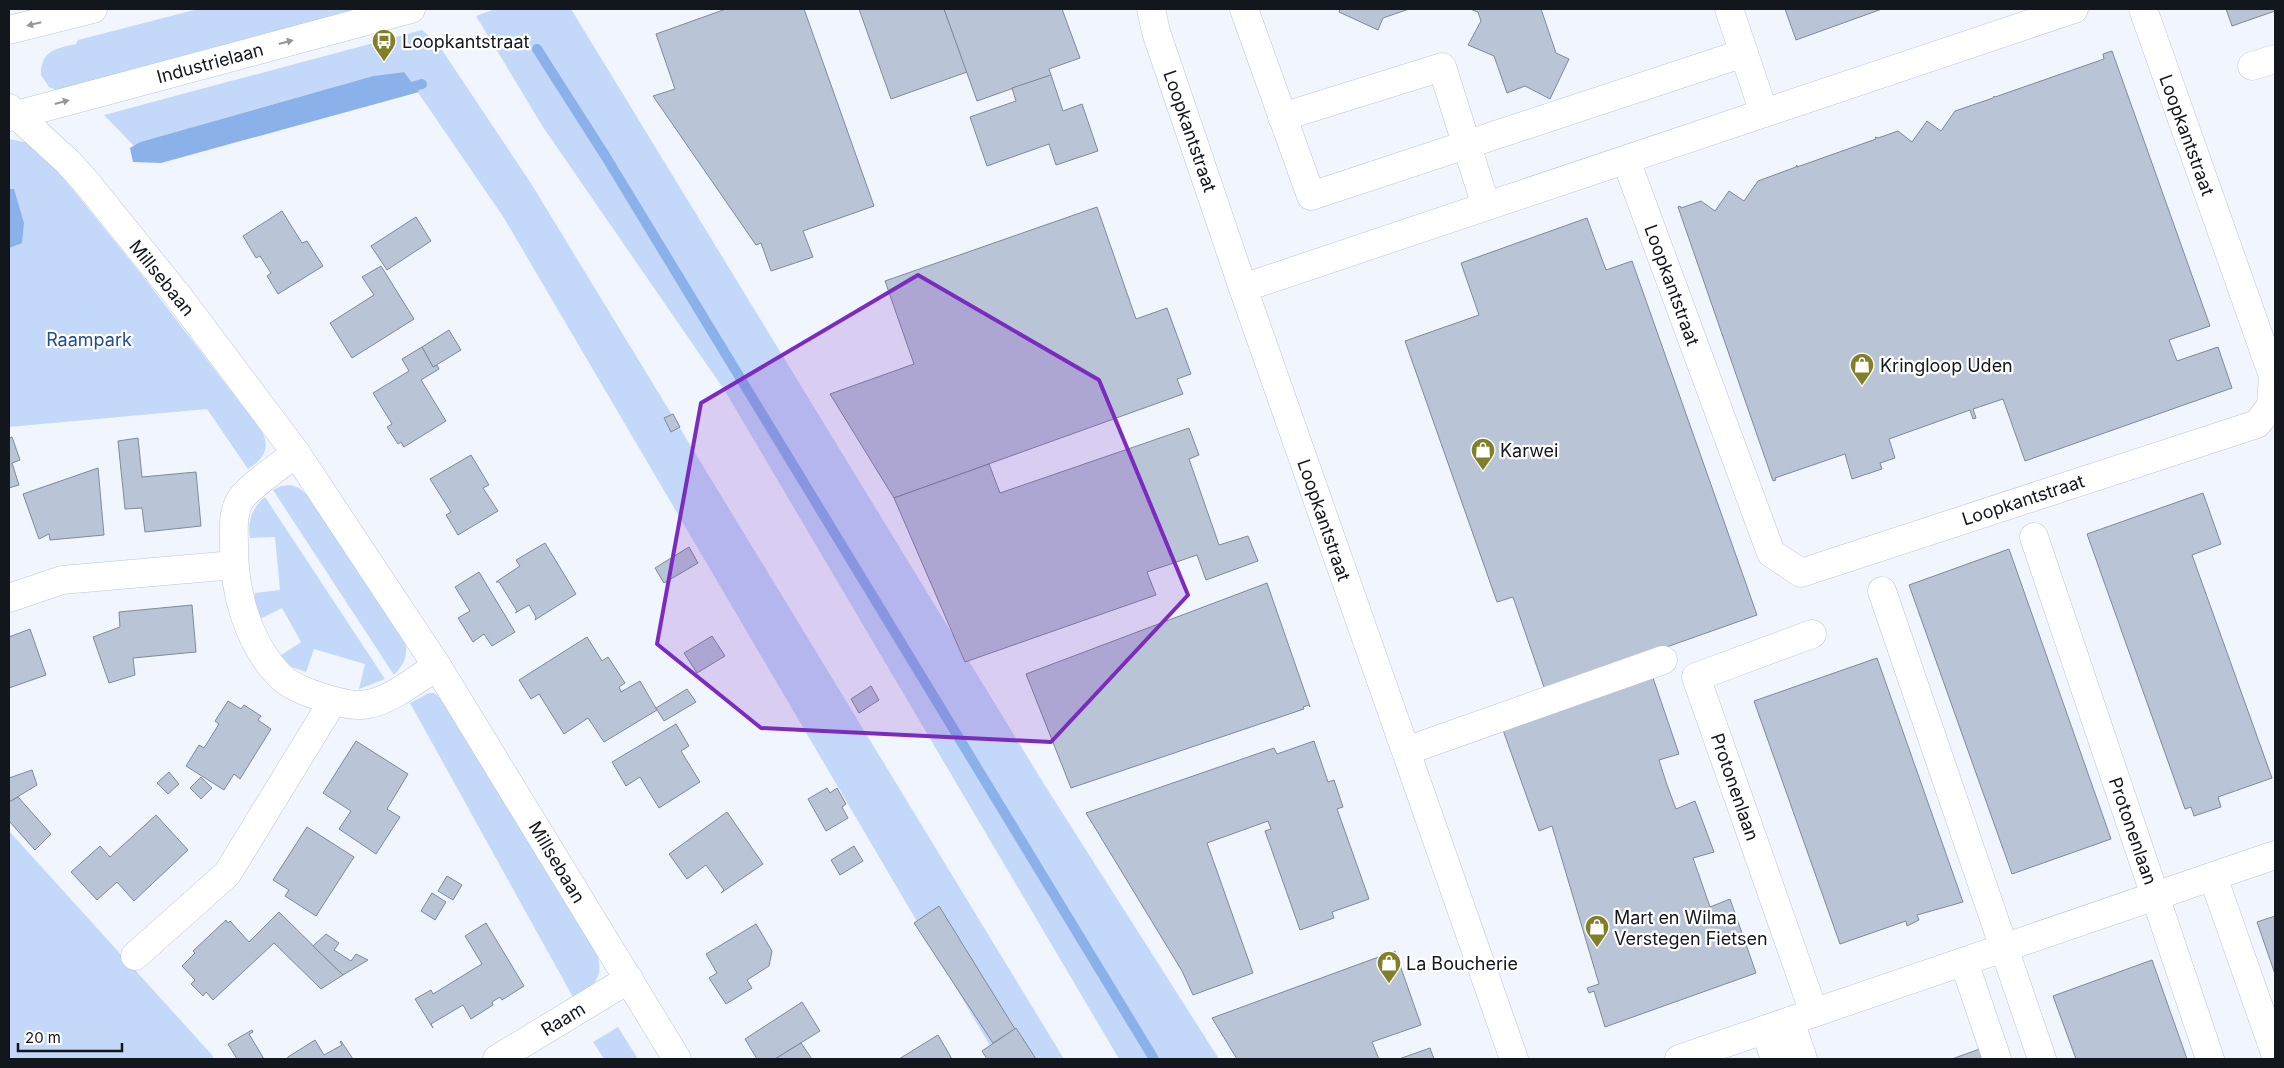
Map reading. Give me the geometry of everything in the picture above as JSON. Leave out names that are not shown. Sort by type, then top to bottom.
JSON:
[{"type":"street","points":[[9,30],[93,9]]},
{"type":"street","name":"Industrielaan","points":[[11,113],[411,9]]},
{"type":"street","points":[[1244,9],[1311,196],[1744,53]]},
{"type":"street","points":[[1729,9],[1764,113]]},
{"type":"street","points":[[1243,288],[2074,9]]},
{"type":"street","name":"Loopkantstraat","points":[[1626,160],[1770,553],[1801,573],[2257,424],[2271,406],[2274,376],[2143,9]]},
{"type":"street","name":"Loopkantstraat","points":[[1151,16],[1243,288],[1514,1059]]},
{"type":"street","points":[[1282,116],[1442,67],[1468,144],[1486,206]]},
{"type":"street","name":"Millsebaan","points":[[11,113],[68,162],[87,183],[178,296],[296,453],[437,666],[677,1059]]},
{"type":"street","points":[[296,453],[239,501],[234,522],[234,565],[248,624],[266,659],[281,677],[305,692],[333,701],[355,705],[382,701],[437,666]]},
{"type":"street","name":"Protonenlaan","points":[[2034,537],[2210,1059]]},
{"type":"street","points":[[9,598],[62,580],[234,565]]},
{"type":"street","points":[[1882,590],[2042,1059]]},
{"type":"street","name":"Protonenlaan","points":[[1803,1059],[1789,1021],[1696,677],[1812,634]]},
{"type":"street","points":[[1406,751],[1663,660]]},
{"type":"street","points":[[135,956],[227,874],[333,701]]},
{"type":"street","name":"Protonenlaan","points":[[1679,1059],[2275,855]]},
{"type":"street","points":[[2213,877],[2275,1053]]},
{"type":"street","points":[[1964,962],[1997,1059]]},
{"type":"street","name":"Raam","points":[[497,1059],[629,979]]},
{"type":"street","name":"Protonenlaan","points":[[1775,1059],[1789,1021]]},
{"type":"highlighted area","points":[[918,275],[1099,380],[1188,595],[1051,742],[761,728],[657,644],[701,403]]},
{"type":"green space","points":[[198,9],[354,9],[337,20],[56,90],[49,87],[41,75],[43,61],[56,49],[76,44],[78,40]]},
{"type":"green space","points":[[495,9],[571,9],[1044,784],[1219,1059],[1119,1059],[725,391],[543,127],[476,16]]},
{"type":"green space","points":[[422,30],[438,44],[532,185],[1064,1059],[999,1059],[993,1051],[504,218],[404,72],[373,76],[140,142],[134,146],[104,115]]},
{"type":"green space","name":"Raampark","points":[[9,139],[29,143],[41,150],[145,279],[260,429],[264,435],[266,446],[262,456],[254,465],[248,469],[207,409],[9,427],[9,194],[14,189],[9,189]]},
{"type":"green space","points":[[290,485],[299,488],[307,495],[404,638],[405,658],[401,667],[394,675],[273,490],[281,486]]},
{"type":"green space","points":[[265,497],[385,679],[359,689],[365,664],[314,649],[306,672],[292,667],[280,656],[301,642],[282,608],[260,619],[254,599],[255,593],[280,590],[275,537],[250,538],[250,520],[254,510]]},
{"type":"green space","points":[[429,693],[434,693],[442,699],[595,949],[599,966],[597,979],[588,989],[574,999],[410,703]]},
{"type":"green space","points":[[9,831],[212,1055],[214,1059],[9,1059]]},
{"type":"green space","points":[[618,1027],[638,1059],[604,1059],[593,1042]]},
{"type":"water","points":[[404,72],[419,92],[161,163],[133,162],[130,148],[140,142],[373,76]]},
{"type":"water","points":[[9,189],[14,189],[24,223],[22,243],[9,248]]},
{"type":"building","points":[[726,9],[804,9],[874,206],[803,231],[813,257],[771,271],[761,243],[756,245],[653,96],[675,89],[656,34]]},
{"type":"building","points":[[859,9],[944,9],[967,72],[891,99]]},
{"type":"building","points":[[944,9],[1062,9],[1080,58],[1049,69],[1051,75],[977,101]]},
{"type":"building","points":[[1340,9],[1409,9],[1383,18],[1378,30],[1339,12]]},
{"type":"building","points":[[1470,9],[1541,9],[1556,53],[1569,59],[1550,99],[1525,86],[1507,93],[1494,56],[1468,45],[1481,21],[1478,12]]},
{"type":"building","points":[[1785,9],[1882,9],[1796,40]]},
{"type":"building","points":[[2226,9],[2275,9],[2275,11],[2232,26]]},
{"type":"building","points":[[2112,51],[2210,326],[2169,340],[2177,361],[2218,347],[2232,388],[2025,461],[2003,399],[1973,409],[1976,418],[1973,419],[1970,410],[1889,439],[1895,458],[1880,463],[1882,469],[1852,479],[1845,454],[1775,478],[1776,480],[1773,481],[1678,207],[1680,206],[1681,208],[1701,201],[1715,211],[1729,191],[1744,201],[1758,181],[1797,165],[1797,167],[1876,139],[1875,137],[1878,138],[1898,131],[1912,142],[1927,121],[1941,131],[1955,111],[2104,59],[2103,54]]},
{"type":"building","points":[[1051,75],[1063,111],[1082,104],[1098,151],[1056,165],[1049,144],[987,166],[970,117],[1016,101],[1012,88]]},
{"type":"building","points":[[1097,207],[1136,319],[1167,308],[1191,374],[1177,379],[1183,394],[894,498],[830,394],[914,364],[885,281]]},
{"type":"building","points":[[282,211],[302,243],[307,241],[323,266],[278,294],[267,276],[271,273],[260,256],[256,258],[243,236]]},
{"type":"building","points":[[416,217],[431,241],[387,270],[371,246]]},
{"type":"building","points":[[1587,218],[1606,270],[1632,261],[1757,615],[1545,690],[1513,597],[1497,602],[1405,341],[1479,315],[1461,263]]},
{"type":"building","points":[[381,266],[414,319],[352,358],[330,323],[374,295],[362,277]]},
{"type":"building","points":[[449,330],[461,350],[433,367],[422,347]]},
{"type":"building","points":[[422,347],[433,367],[437,365],[439,369],[421,380],[446,421],[404,447],[401,442],[398,444],[387,427],[392,424],[373,393],[409,371],[402,359]]},
{"type":"building","points":[[673,414],[680,427],[671,432],[664,418]]},
{"type":"building","points":[[1189,428],[1199,455],[1189,459],[1219,545],[1248,536],[1258,561],[1206,580],[1197,555],[1147,572],[1156,595],[965,662],[894,498],[989,464],[1000,493]]},
{"type":"building","points":[[12,437],[20,460],[12,463],[19,485],[9,488],[9,438]]},
{"type":"building","points":[[138,438],[142,477],[196,472],[201,526],[145,532],[142,508],[125,509],[118,441]]},
{"type":"building","points":[[471,455],[489,485],[483,488],[498,511],[458,535],[446,515],[451,512],[430,479]]},
{"type":"building","points":[[98,468],[104,535],[50,540],[49,534],[39,539],[23,494]]},
{"type":"building","points":[[2203,493],[2221,544],[2192,555],[2272,778],[2218,797],[2221,807],[2194,816],[2191,807],[2185,809],[2087,534]]},
{"type":"building","points":[[545,543],[576,594],[535,620],[536,617],[529,605],[515,613],[517,611],[499,582],[496,582],[520,566],[516,560]]},
{"type":"building","points":[[689,547],[698,563],[664,583],[655,568]]},
{"type":"building","points":[[2009,549],[2111,839],[2012,874],[1909,585]]},
{"type":"building","points":[[479,572],[515,632],[492,646],[484,634],[473,642],[458,618],[470,611],[455,587]]},
{"type":"building","points":[[1267,583],[1310,707],[1309,705],[1303,707],[1304,709],[1071,788],[1026,674]]},
{"type":"building","points":[[192,605],[196,652],[133,658],[135,675],[109,683],[93,637],[120,627],[119,612]]},
{"type":"building","points":[[30,629],[46,675],[9,688],[9,637]]},
{"type":"building","points":[[712,636],[725,656],[697,673],[684,653]]},
{"type":"building","points":[[587,637],[602,661],[608,657],[625,683],[619,687],[621,692],[640,681],[657,710],[604,742],[588,718],[564,734],[539,694],[531,699],[519,680]]},
{"type":"building","points":[[1877,658],[1963,902],[1917,915],[1919,920],[1907,926],[1906,921],[1840,944],[1754,701]]},
{"type":"building","points":[[1653,678],[1679,754],[1659,760],[1667,785],[1676,809],[1695,801],[1714,852],[1693,858],[1710,907],[1730,899],[1756,973],[1605,1027],[1594,991],[1589,993],[1587,988],[1599,984],[1552,826],[1539,831],[1503,730]]},
{"type":"building","points":[[871,686],[879,700],[859,713],[851,699]]},
{"type":"building","points":[[687,689],[696,702],[664,721],[656,708]]},
{"type":"building","points":[[228,701],[241,709],[244,705],[261,716],[258,720],[271,729],[240,779],[234,774],[224,790],[186,766],[199,745],[204,748],[219,724],[215,721]]},
{"type":"building","points":[[676,724],[689,746],[681,751],[700,782],[659,808],[640,777],[626,786],[612,762]]},
{"type":"building","points":[[356,741],[408,774],[387,809],[400,817],[376,854],[339,829],[351,811],[323,793]]},
{"type":"building","points":[[1314,741],[1328,782],[1334,780],[1343,807],[1337,809],[1369,899],[1332,912],[1334,918],[1300,930],[1265,831],[1271,829],[1268,821],[1207,843],[1253,973],[1193,995],[1182,971],[1086,813],[1274,748],[1277,754]]},
{"type":"building","points":[[32,770],[37,785],[9,802],[9,778]]},
{"type":"building","points":[[169,772],[179,784],[168,794],[157,783]]},
{"type":"building","points":[[201,777],[212,788],[201,799],[190,788]]},
{"type":"building","points":[[827,788],[830,793],[837,788],[846,804],[842,807],[848,818],[826,831],[808,799]]},
{"type":"building","points":[[18,797],[51,834],[35,850],[9,821],[9,802]]},
{"type":"building","points":[[727,812],[763,864],[721,893],[724,890],[706,865],[687,879],[669,854]]},
{"type":"building","points":[[156,815],[188,850],[134,901],[117,882],[97,900],[71,872],[100,846],[110,857]]},
{"type":"building","points":[[307,827],[354,857],[316,916],[285,896],[289,890],[273,880]]},
{"type":"building","points":[[854,846],[863,861],[840,875],[831,860]]},
{"type":"building","points":[[447,876],[462,885],[453,900],[438,891]]},
{"type":"building","points":[[432,893],[446,902],[435,920],[421,911]]},
{"type":"building","points":[[939,906],[1015,1029],[993,1043],[914,923]]},
{"type":"building","points":[[279,912],[343,975],[321,989],[274,943],[213,1000],[206,992],[203,996],[191,984],[195,980],[182,966],[195,953],[193,951],[226,920],[228,923],[230,921],[249,942]]},
{"type":"building","points":[[2275,916],[2275,974],[2257,922]]},
{"type":"building","points":[[486,923],[524,986],[502,1000],[500,997],[492,1002],[493,1005],[471,1019],[463,1005],[431,1024],[433,1028],[415,999],[431,990],[433,994],[482,964],[465,936]]},
{"type":"building","points":[[756,924],[772,951],[769,966],[747,980],[752,988],[726,1004],[709,978],[717,973],[706,954]]},
{"type":"building","points":[[326,934],[339,943],[334,950],[351,961],[356,954],[368,960],[343,975],[313,946]]},
{"type":"building","points":[[1395,951],[1421,1025],[1372,1042],[1379,1059],[1237,1059],[1212,1018]]},
{"type":"building","points":[[2152,960],[2187,1059],[2076,1059],[2053,996]]},
{"type":"building","points":[[802,1002],[820,1031],[775,1059],[757,1059],[745,1039]]},
{"type":"building","points":[[1016,1028],[1036,1059],[987,1059],[982,1051]]},
{"type":"building","points":[[252,1030],[253,1032],[249,1034],[264,1059],[237,1059],[228,1044]]},
{"type":"building","points":[[938,1035],[952,1059],[899,1059]]},
{"type":"building","points":[[315,1040],[324,1055],[342,1045],[341,1041],[353,1059],[287,1059]]},
{"type":"building","points":[[801,1043],[812,1059],[775,1059]]},
{"type":"building","points":[[1985,1047],[1988,1059],[1952,1059]]},
{"type":"building","points":[[1430,1048],[1434,1059],[1399,1059]]},
{"type":"waterway","points":[[537,49],[606,157],[1154,1059]]},
{"type":"waterway","points":[[401,90],[422,84]]},
{"type":"place","name":"Loopkantstraat","points":[[384,62]]},
{"type":"place","name":"Kringloop Uden","points":[[1862,386]]},
{"type":"place","name":"Karwei","points":[[1483,471]]},
{"type":"place","name":"Mart en Wilma Verstegen Fietsen","points":[[1597,948]]},
{"type":"place","name":"La Boucherie","points":[[1389,984]]}]
